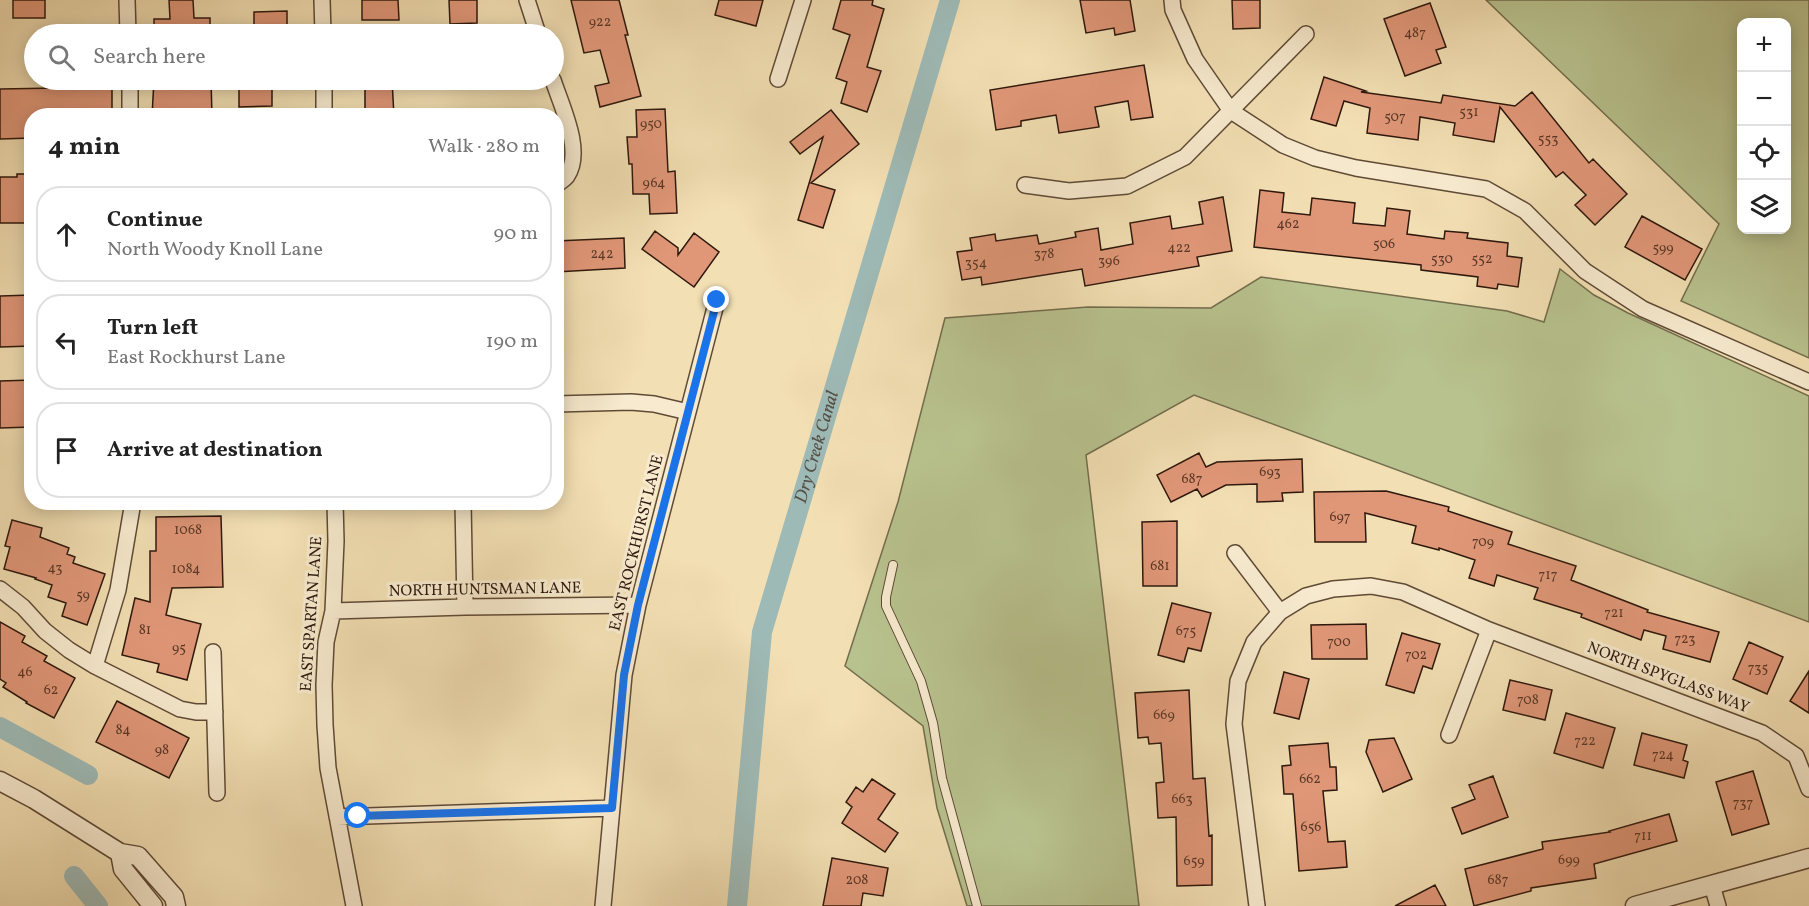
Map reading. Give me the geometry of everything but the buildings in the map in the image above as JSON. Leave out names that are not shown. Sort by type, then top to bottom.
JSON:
[{"type":"street","points":[[128,0],[128,24]]},
{"type":"street","points":[[322,0],[323,24]]},
{"type":"street","points":[[527,0],[535,24]]},
{"type":"street","points":[[778,79],[803,0]]},
{"type":"street","points":[[1172,0],[1173,10],[1195,59],[1231,111],[1283,145],[1316,158],[1356,168],[1486,189],[1525,211],[1585,271],[1643,309],[1809,382]]},
{"type":"street","points":[[1025,185],[1069,191],[1126,186],[1185,157],[1306,34]]},
{"type":"street","points":[[129,90],[130,108]]},
{"type":"street","points":[[324,90],[324,108]]},
{"type":"street","points":[[556,90],[562,108]]},
{"type":"street","points":[[564,114],[574,144],[573,160],[564,176]]},
{"type":"street","name":"EAST ROCKHURST LANE","points":[[603,906],[624,675],[638,605],[717,300]]},
{"type":"street","points":[[564,404],[631,402],[654,404],[688,412]]},
{"type":"street","points":[[96,666],[118,590],[133,510]]},
{"type":"street","name":"EAST SPARTAN LANE","points":[[335,510],[333,611],[326,642],[324,685],[328,768],[354,906]]},
{"type":"street","points":[[463,510],[465,607]]},
{"type":"street","points":[[1235,553],[1280,612]]},
{"type":"street","name":"NORTH SPYGLASS WAY","points":[[1257,906],[1234,724],[1238,681],[1254,642],[1280,612],[1306,596],[1333,589],[1371,586],[1403,592],[1490,630],[1762,733],[1796,756],[1809,789]]},
{"type":"street","points":[[0,589],[22,607],[45,631],[69,650],[96,666],[180,709],[215,712]]},
{"type":"street","name":"NORTH HUNTSMAN LANE","points":[[333,611],[638,605]]},
{"type":"street","points":[[1449,735],[1490,630]]},
{"type":"street","points":[[213,652],[217,793]]},
{"type":"street","points":[[0,781],[34,799],[120,853],[138,856],[174,897],[176,906]]},
{"type":"street","points":[[337,817],[612,808]]},
{"type":"street","points":[[120,853],[123,869],[153,906]]},
{"type":"street","points":[[1635,906],[1809,858]]},
{"type":"street","points":[[1712,885],[1718,906]]},
{"type":"lane","points":[[893,565],[886,606],[921,681],[933,723],[942,778],[977,906]]},
{"type":"green space","points":[[1486,0],[1809,0],[1809,358],[1681,301],[1719,224]]},
{"type":"green space","points":[[1560,269],[1594,295],[1628,313],[1809,396],[1809,622],[1194,395],[1086,455],[1139,906],[967,906],[937,808],[923,726],[845,666],[898,502],[945,318],[1088,307],[1211,308],[1261,277],[1507,311],[1544,322]]},
{"type":"waterway","name":"Dry Creek Canal","points":[[737,906],[762,632],[950,0]]},
{"type":"waterway","points":[[0,727],[88,775]]},
{"type":"waterway","points":[[74,876],[98,906]]},
{"type":"route","points":[[358,816],[612,808],[624,675],[638,605],[717,300]]}]
